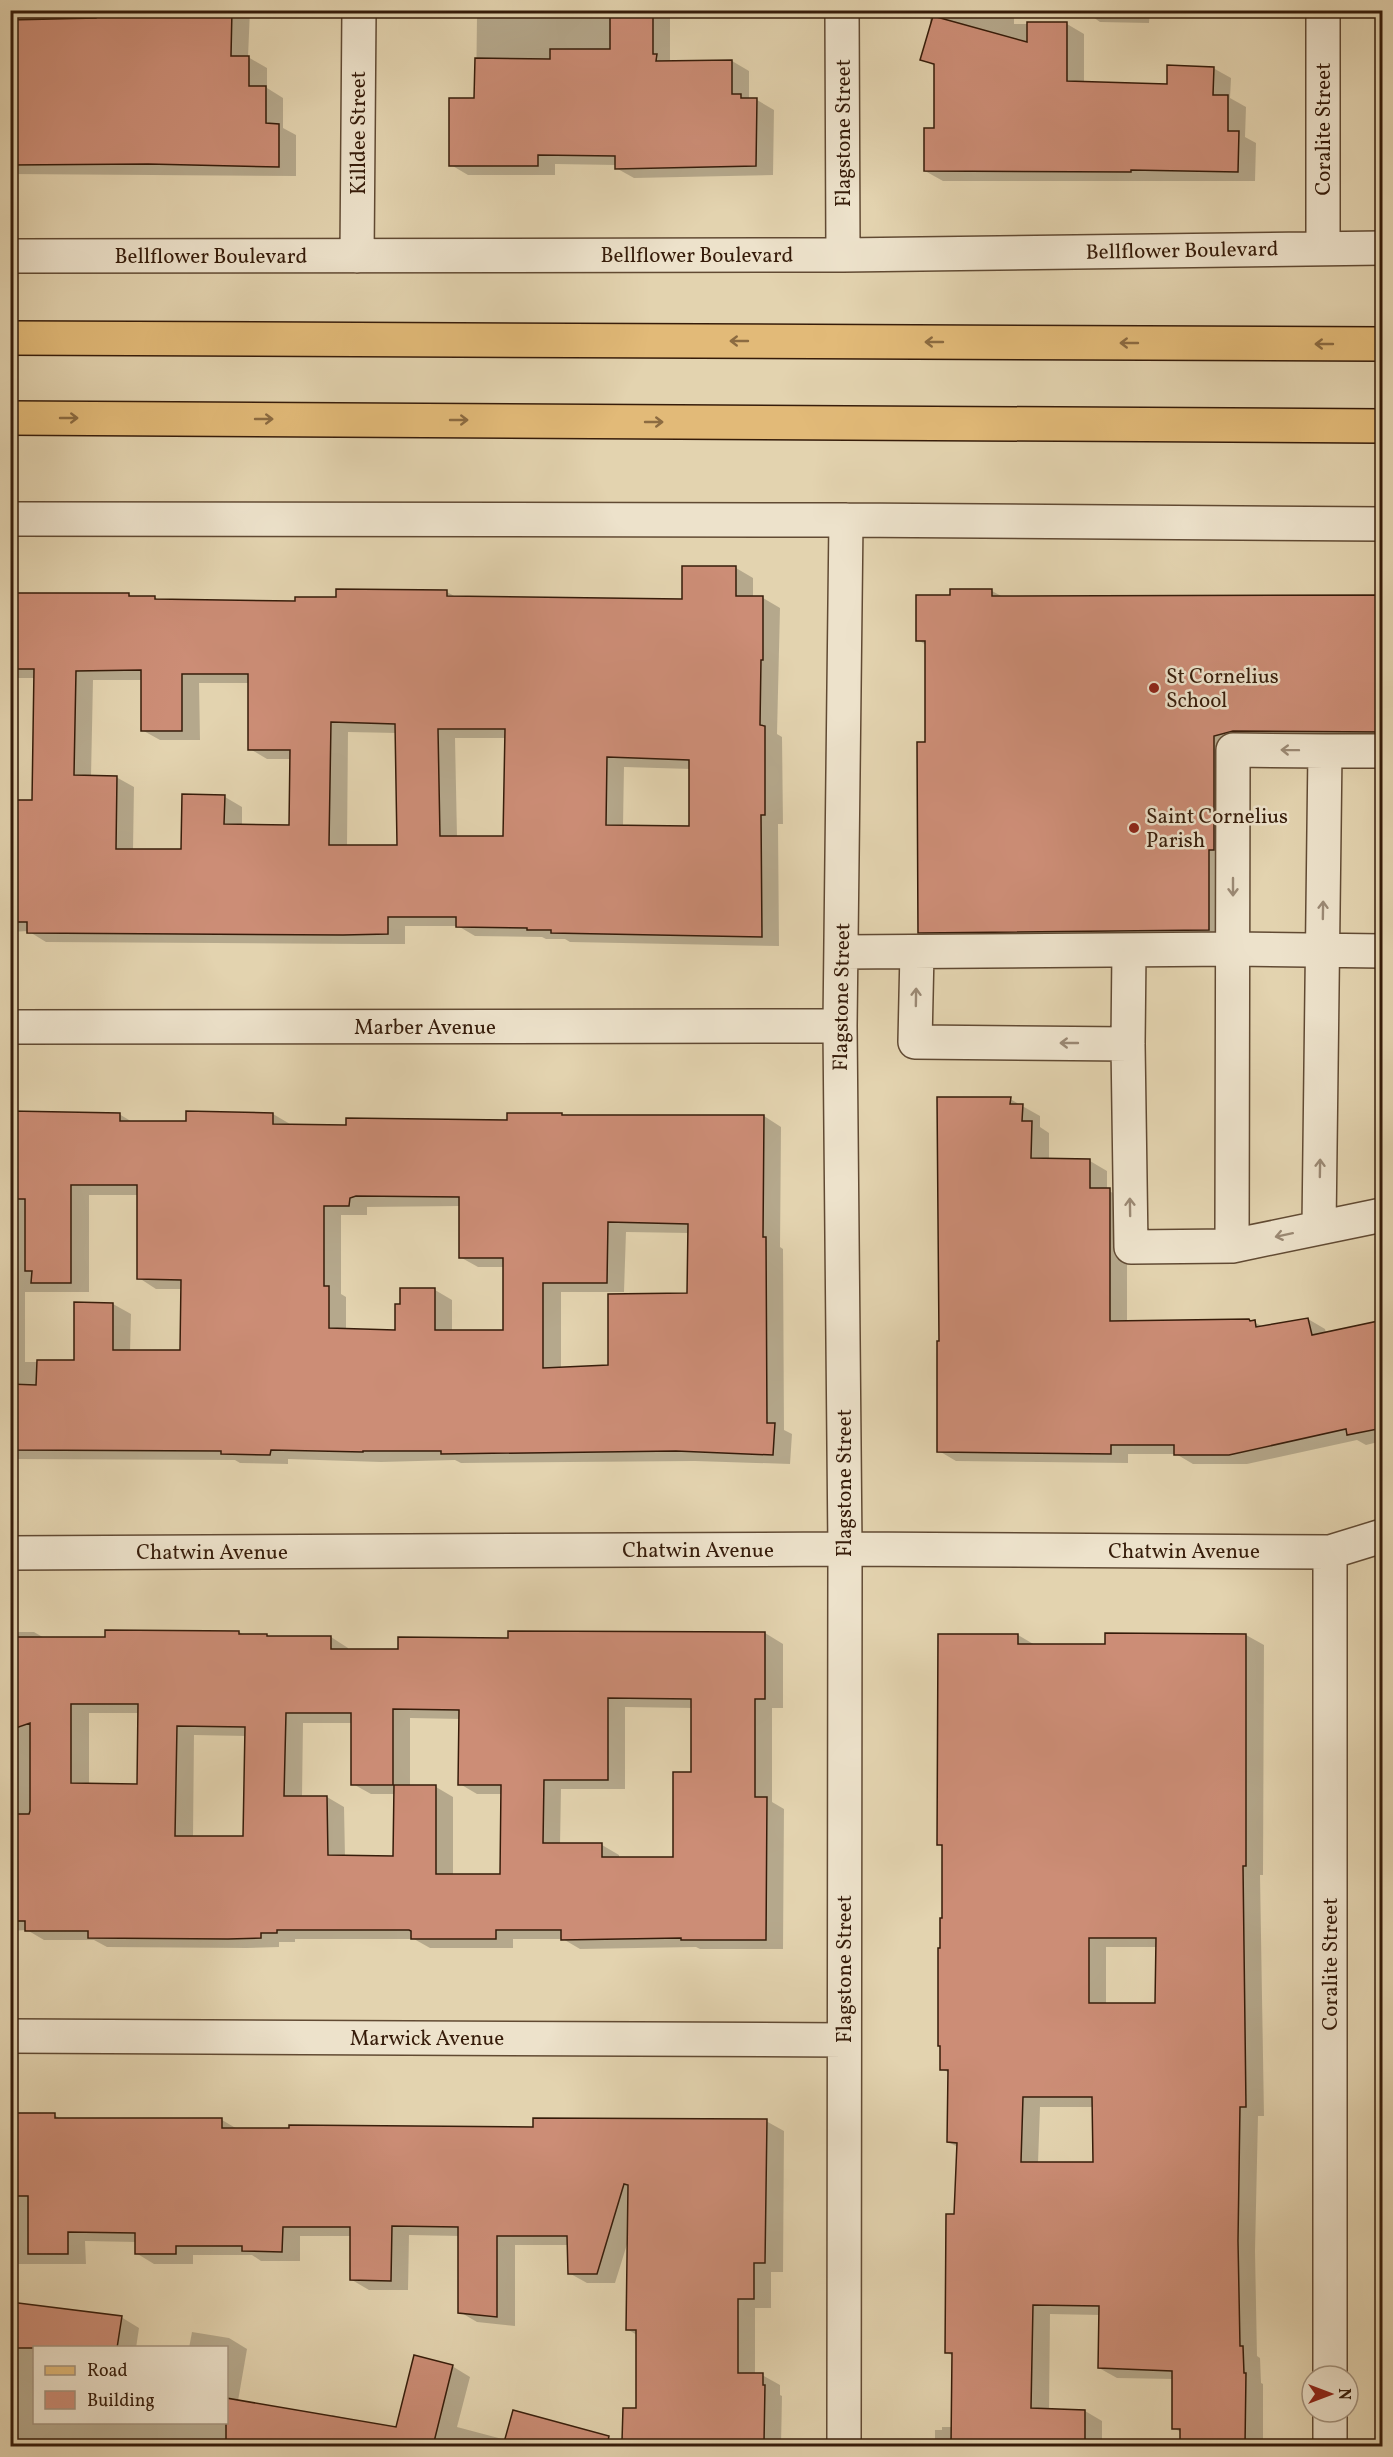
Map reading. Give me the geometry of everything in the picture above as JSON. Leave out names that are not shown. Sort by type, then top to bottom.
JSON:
[{"type":"main road","points":[[10,338],[1383,344]]},
{"type":"main road","points":[[10,418],[1383,426]]},
{"type":"street","name":"Killdee Street","points":[[357,256],[359,10]]},
{"type":"street","name":"Flagstone Street","points":[[842,10],[843,255]]},
{"type":"street","name":"Coralite Street","points":[[1323,10],[1323,248]]},
{"type":"street","name":"Bellflower Boulevard","points":[[10,256],[843,255],[1383,248]]},
{"type":"street","points":[[10,519],[846,520],[1383,524]]},
{"type":"street","name":"Flagstone Street","points":[[844,2446],[845,1549],[840,1026],[846,520]]},
{"type":"street","points":[[1232,1246],[1233,750],[1383,751]]},
{"type":"street","points":[[1319,1227],[1325,751]]},
{"type":"street","points":[[1129,951],[1131,1247],[1232,1246],[1383,1215]]},
{"type":"street","points":[[842,952],[1383,951]]},
{"type":"street","points":[[917,952],[915,1042],[1128,1044]]},
{"type":"street","name":"Marber Avenue","points":[[10,1027],[840,1026]]},
{"type":"street","name":"Chatwin Avenue","points":[[10,1553],[845,1549],[1330,1552],[1383,1536]]},
{"type":"street","name":"Coralite Street","points":[[1330,1552],[1330,2364]]},
{"type":"street","name":"Marwick Avenue","points":[[10,2036],[844,2040]]},
{"type":"street","points":[[1330,2424],[1330,2446]]},
{"type":"building","points":[[96,10],[232,10],[231,56],[249,56],[249,86],[266,86],[266,123],[279,124],[279,167],[148,164],[10,165],[10,20],[96,18]]},
{"type":"building","points":[[610,10],[653,10],[653,54],[657,54],[656,61],[732,60],[732,94],[741,94],[741,98],[757,98],[756,166],[615,169],[615,156],[538,155],[538,166],[449,166],[449,98],[474,98],[475,58],[550,59],[550,49],[610,49]]},
{"type":"building","points":[[933,16],[1027,42],[1027,22],[1067,22],[1067,81],[1167,84],[1167,65],[1214,67],[1213,95],[1228,95],[1228,131],[1239,131],[1238,172],[924,171],[924,128],[934,128],[934,64],[920,60]]},
{"type":"building","points":[[682,566],[736,566],[736,596],[763,596],[760,725],[765,726],[765,815],[761,815],[762,937],[551,933],[551,930],[527,930],[527,928],[456,927],[456,917],[388,917],[388,934],[343,935],[27,933],[27,922],[10,922],[10,800],[32,800],[34,669],[10,669],[10,593],[129,593],[129,596],[155,596],[155,599],[295,601],[295,597],[336,597],[336,589],[447,590],[447,596],[682,599]],"holes":[[[141,670],[141,731],[182,731],[182,674],[248,674],[248,750],[290,750],[289,825],[224,824],[225,795],[182,794],[181,849],[116,849],[117,776],[74,775],[76,671]],[[331,722],[395,724],[397,845],[329,845]],[[438,729],[505,729],[503,836],[440,836]],[[607,757],[689,760],[689,826],[606,825]]]},
{"type":"building","name":"St Cornelius School","points":[[950,589],[992,589],[992,596],[1383,595],[1383,732],[1233,731],[1214,736],[1214,850],[1209,850],[1209,930],[918,933],[917,742],[925,742],[925,641],[916,641],[916,595],[950,595]]},
{"type":"building","points":[[937,1097],[1011,1097],[1010,1104],[1023,1104],[1022,1121],[1032,1121],[1031,1158],[1090,1159],[1090,1188],[1110,1188],[1110,1321],[1249,1319],[1250,1321],[1255,1320],[1256,1327],[1308,1318],[1312,1335],[1383,1320],[1383,1428],[1347,1435],[1346,1429],[1229,1455],[1174,1455],[1174,1445],[1111,1445],[1111,1454],[937,1452],[937,1341],[939,1341]]},
{"type":"building","points":[[10,1111],[120,1113],[120,1121],[186,1121],[186,1111],[273,1113],[273,1124],[346,1125],[346,1118],[507,1120],[507,1113],[764,1115],[763,1237],[766,1237],[767,1423],[775,1423],[773,1455],[676,1451],[441,1454],[441,1451],[271,1450],[270,1455],[221,1454],[221,1451],[10,1450],[10,1384],[36,1385],[37,1360],[74,1360],[74,1302],[113,1303],[113,1350],[180,1350],[181,1280],[137,1279],[137,1185],[71,1185],[71,1283],[31,1283],[32,1271],[25,1271],[25,1199],[10,1199]],"holes":[[[356,1196],[459,1197],[459,1258],[503,1258],[503,1330],[435,1330],[435,1288],[400,1288],[400,1304],[395,1304],[395,1330],[329,1328],[329,1286],[324,1286],[324,1206],[349,1206],[350,1198]],[[608,1222],[688,1224],[687,1293],[608,1294],[608,1365],[543,1368],[543,1283],[607,1283]]]},
{"type":"building","points":[[105,1630],[239,1631],[239,1634],[267,1634],[267,1636],[331,1636],[331,1649],[398,1649],[398,1637],[508,1638],[508,1631],[765,1632],[765,1699],[755,1699],[755,1797],[767,1797],[766,1940],[681,1940],[681,1938],[561,1940],[561,1930],[496,1930],[496,1939],[411,1939],[409,1930],[277,1930],[277,1933],[261,1933],[261,1938],[228,1939],[88,1938],[88,1931],[25,1931],[25,1921],[10,1921],[10,1814],[29,1814],[30,1811],[30,1723],[10,1730],[10,1637],[105,1637]],"holes":[[[608,1698],[691,1699],[691,1772],[673,1772],[673,1857],[602,1857],[602,1843],[543,1843],[544,1780],[608,1780]],[[71,1704],[138,1704],[137,1784],[71,1783]],[[393,1709],[459,1710],[458,1785],[501,1785],[500,1874],[436,1874],[436,1785],[394,1785],[393,1856],[328,1855],[327,1796],[284,1796],[286,1713],[351,1713],[351,1785],[393,1785]],[[177,1726],[245,1727],[243,1836],[175,1836]]]},
{"type":"building","points":[[1105,1633],[1246,1634],[1246,1866],[1243,1866],[1246,2107],[1240,2107],[1238,2241],[1240,2346],[1243,2346],[1244,2373],[1246,2373],[1245,2446],[1180,2446],[1180,2429],[1172,2429],[1172,2371],[1098,2368],[1099,2306],[1033,2305],[1031,2408],[1085,2410],[1085,2446],[951,2446],[952,2353],[945,2353],[946,2214],[954,2214],[957,2143],[947,2142],[948,2070],[940,2070],[940,2046],[938,2046],[938,1948],[940,1948],[940,1918],[942,1918],[942,1845],[937,1845],[938,1634],[1018,1634],[1018,1644],[1105,1644]],"holes":[[[1089,1938],[1156,1938],[1155,2003],[1089,2003]],[[1023,2097],[1092,2097],[1093,2162],[1021,2162]]]},
{"type":"building","points":[[10,2113],[55,2113],[55,2118],[222,2118],[222,2128],[289,2128],[289,2125],[533,2127],[533,2118],[767,2119],[765,2263],[754,2263],[754,2299],[738,2299],[738,2373],[763,2373],[763,2385],[765,2385],[764,2442],[622,2441],[623,2408],[636,2408],[636,2330],[626,2330],[628,2185],[624,2184],[597,2274],[568,2274],[567,2236],[497,2236],[497,2317],[458,2313],[458,2227],[392,2226],[391,2281],[350,2280],[350,2227],[283,2227],[282,2252],[242,2251],[242,2246],[176,2246],[176,2254],[135,2254],[135,2233],[68,2232],[68,2254],[28,2254],[28,2196],[10,2196]]},
{"type":"building","points":[[10,2302],[122,2316],[117,2346],[10,2348]]},
{"type":"building","points":[[414,2355],[453,2365],[433,2446],[226,2446],[228,2398],[396,2427]]},
{"type":"building","points":[[513,2410],[609,2436],[607,2446],[503,2446]]},
{"type":"place","name":"St Cornelius School","points":[[1154,688]]},
{"type":"place","name":"Saint Cornelius Parish","points":[[1134,828]]}]
